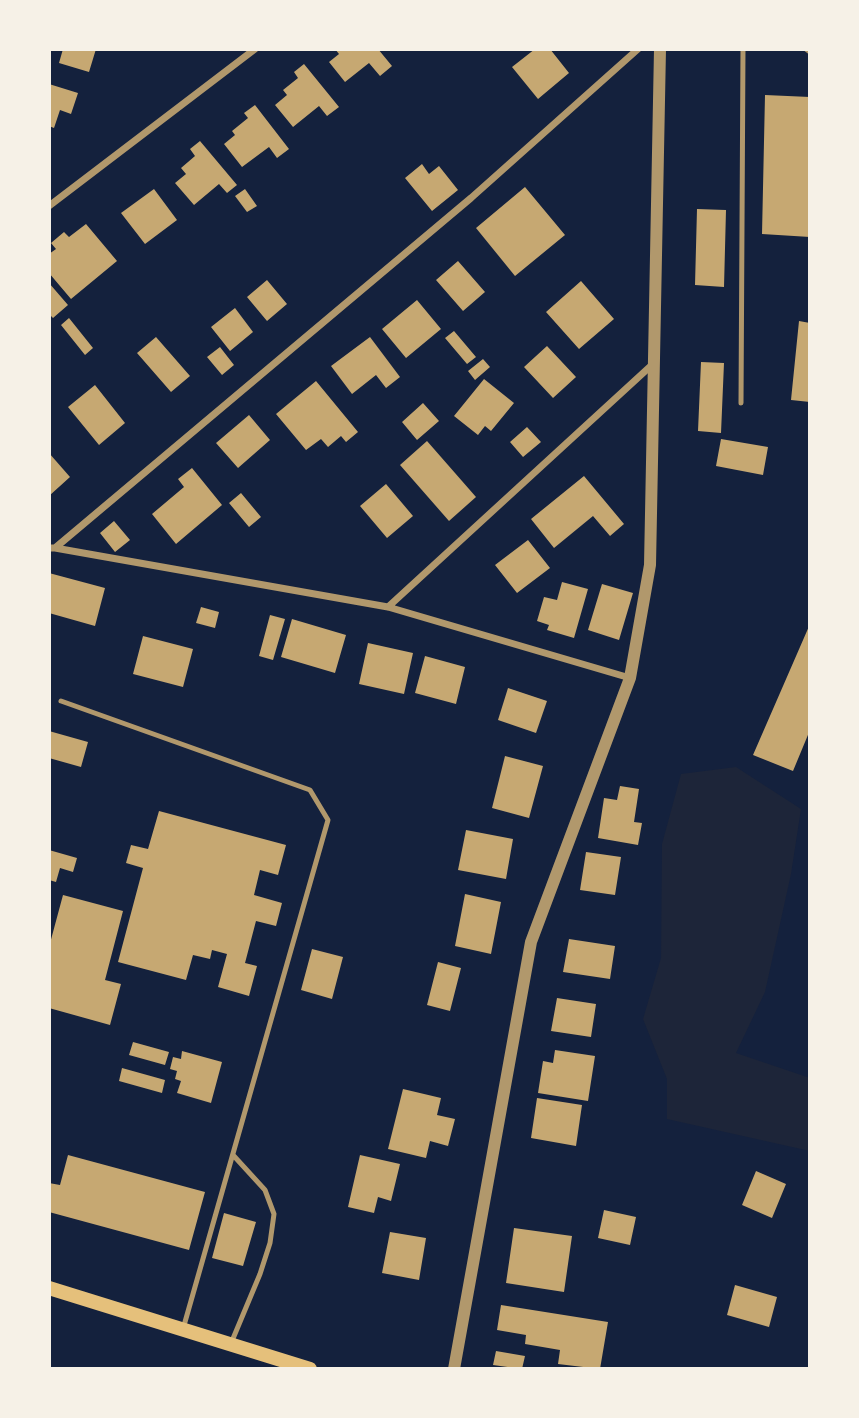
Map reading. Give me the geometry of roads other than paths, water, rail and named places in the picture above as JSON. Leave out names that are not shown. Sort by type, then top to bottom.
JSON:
[{"type":"main road","points":[[49,1287],[230,1344],[289,1366],[310,1369]]},
{"type":"street","points":[[49,206],[255,49]]},
{"type":"street","points":[[52,548],[471,198],[638,49]]},
{"type":"street","points":[[454,1369],[531,942],[630,678],[650,565],[660,49]]},
{"type":"street","points":[[388,607],[654,362]]},
{"type":"street","points":[[52,548],[388,607],[630,678]]},
{"type":"lane","points":[[741,403],[743,49]]},
{"type":"lane","points":[[61,701],[310,790],[328,820],[183,1329]]},
{"type":"lane","points":[[230,1344],[260,1274],[270,1243],[274,1214],[265,1190],[233,1155]]}]
